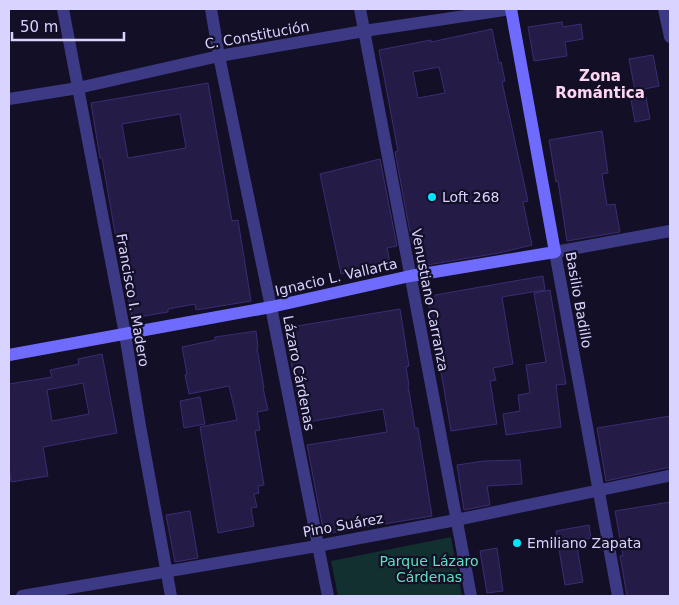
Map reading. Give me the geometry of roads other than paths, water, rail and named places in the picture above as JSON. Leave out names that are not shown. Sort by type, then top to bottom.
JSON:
[{"type":"main road","name":"Basilio Badillo","points":[[511,9],[555,252]]},
{"type":"main road","name":"Ignacio L. Vallarta","points":[[9,355],[271,307],[410,276],[555,252]]},
{"type":"street","name":"Francisco I. Madero","points":[[63,9],[125,334],[171,596]]},
{"type":"street","name":"Lázaro Cárdenas","points":[[211,9],[328,596]]},
{"type":"street","name":"Venustiano Carranza","points":[[360,9],[471,596]]},
{"type":"street","name":"C. Constitución","points":[[9,99],[78,88],[219,56],[364,31],[511,9]]},
{"type":"street","points":[[664,9],[670,38]]},
{"type":"street","name":"Ignacio L. Vallarta","points":[[555,252],[670,232]]},
{"type":"street","name":"Basilio Badillo","points":[[555,252],[618,596]]},
{"type":"street","name":"Pino Suárez","points":[[22,596],[317,546],[456,520],[668,476]]},
{"type":"place","name":"Loft 268","points":[[432,197]]},
{"type":"place","name":"Emiliano Zapata","points":[[517,543]]},
{"type":"district","name":"Zona Romántica","points":[[600,84]]},
{"type":"park label","name":"Parque Lázaro Cárdenas","points":[[429,570]]}]
